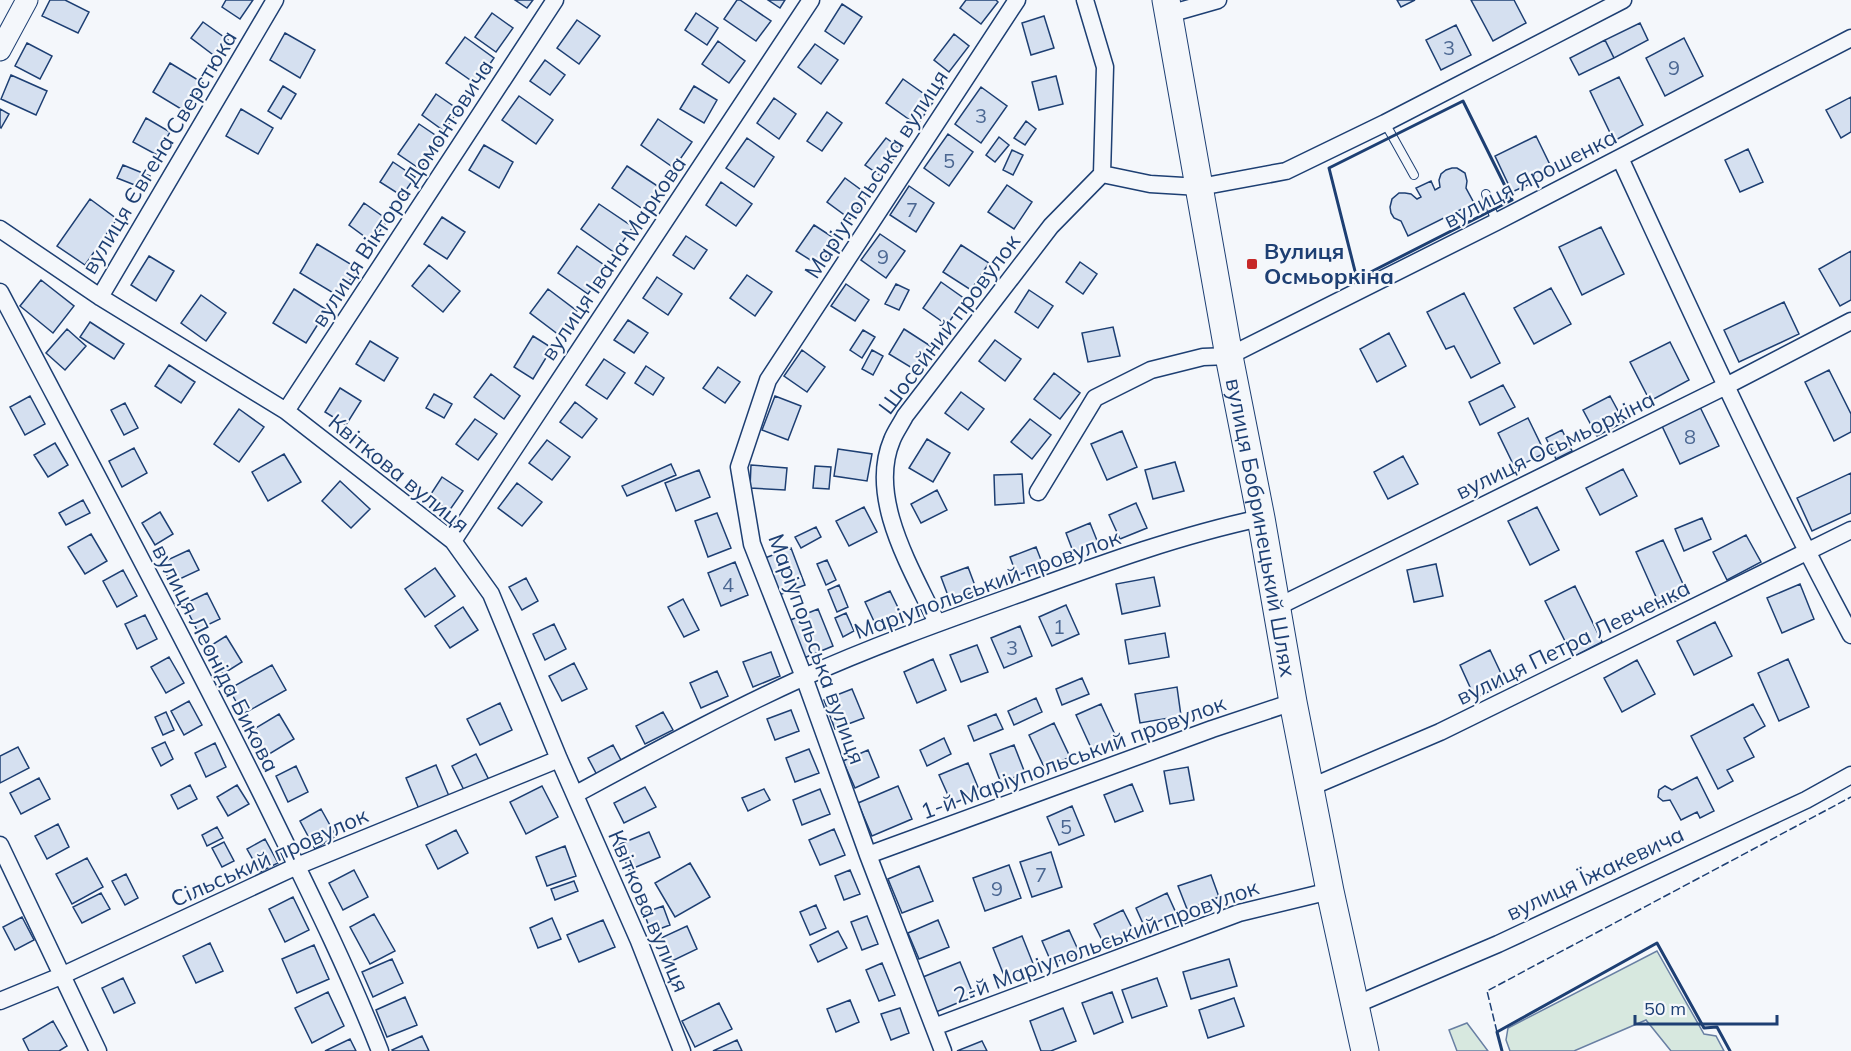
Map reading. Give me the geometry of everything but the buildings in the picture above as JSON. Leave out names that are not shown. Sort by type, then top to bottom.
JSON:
[{"type":"main road","name":"вулиця Бобринецький Шлях","points":[[1167,7],[1293,702],[1330,891],[1365,1051]]},
{"type":"street","points":[[0,50],[27,0]]},
{"type":"street","name":"вулиця Євгена Сверстюка","points":[[100,297],[274,0]]},
{"type":"street","name":"вулиця Віктора Домонтовича","points":[[286,411],[555,0]]},
{"type":"street","name":"вулиця Івана Маркова","points":[[453,541],[811,0]]},
{"type":"street","name":"Маріупольська вулиця","points":[[943,1051],[753,544],[739,467],[768,380],[1017,0]]},
{"type":"street","points":[[1085,0],[1105,67],[1102,174],[1150,184],[1200,187],[1286,171],[1385,123],[1623,0]]},
{"type":"street","points":[[1167,7],[1218,0]]},
{"type":"street","name":"вулиця Ярошенка","points":[[1229,356],[1496,222],[1851,38]]},
{"type":"street","points":[[1620,158],[1726,386],[1807,552],[1851,634]]},
{"type":"street","name":"Шосейний провулок","points":[[937,623],[895,531],[888,506],[885,483],[886,462],[891,441],[905,416],[1050,226],[1102,174]]},
{"type":"street","name":"Квіткова вулиця","points":[[0,229],[100,297],[286,411],[453,541],[491,594],[559,759],[639,941],[682,1051]]},
{"type":"street","name":"вулиця Леоніда Бикова","points":[[0,292],[222,714],[297,866],[369,1021],[380,1051]]},
{"type":"street","name":"вулиця Осьмьоркіна","points":[[1277,607],[1726,386],[1851,321]]},
{"type":"street","points":[[1038,492],[1095,398],[1151,369],[1203,357],[1229,356]]},
{"type":"street","name":"Маріупольський провулок","points":[[576,794],[706,723],[804,677],[937,623],[1186,535],[1261,518]]},
{"type":"street","name":"вулиця Петра Левченка","points":[[1311,787],[1440,732],[1851,530]]},
{"type":"street","name":"1-й Маріупольський провулок","points":[[868,855],[1212,729],[1293,702]]},
{"type":"street","name":"Сільський провулок","points":[[0,1001],[61,976],[297,866],[559,759]]},
{"type":"street","name":"вулиця Їжакевича","points":[[1355,1005],[1498,944],[1806,800],[1851,774]]},
{"type":"street","points":[[0,845],[98,1051]]},
{"type":"street","name":"2-й Маріупольський провулок","points":[[934,1027],[1239,913],[1330,891]]},
{"type":"lane","points":[[1385,123],[1414,175]]},
{"type":"lane","points":[[1486,194],[1496,222]]},
{"type":"shaded area","points":[[1657,951],[1704,1034],[1716,1036],[1724,1051],[1671,1051],[1646,1020],[1574,1051],[1510,1051],[1506,1040],[1508,1028]]},
{"type":"shaded area","points":[[1467,1023],[1488,1051],[1457,1051],[1449,1030]]},
{"type":"fence","points":[[1497,1032],[1487,991],[1851,797]]},
{"type":"wall","points":[[1463,101],[1512,200],[1357,279],[1329,168],[1463,101]]},
{"type":"wall","points":[[1502,1051],[1497,1032],[1657,943],[1704,1028],[1717,1027],[1730,1051]]},
{"type":"place","name":"Вулиця Осмьоркіна","points":[[1252,264]]}]
